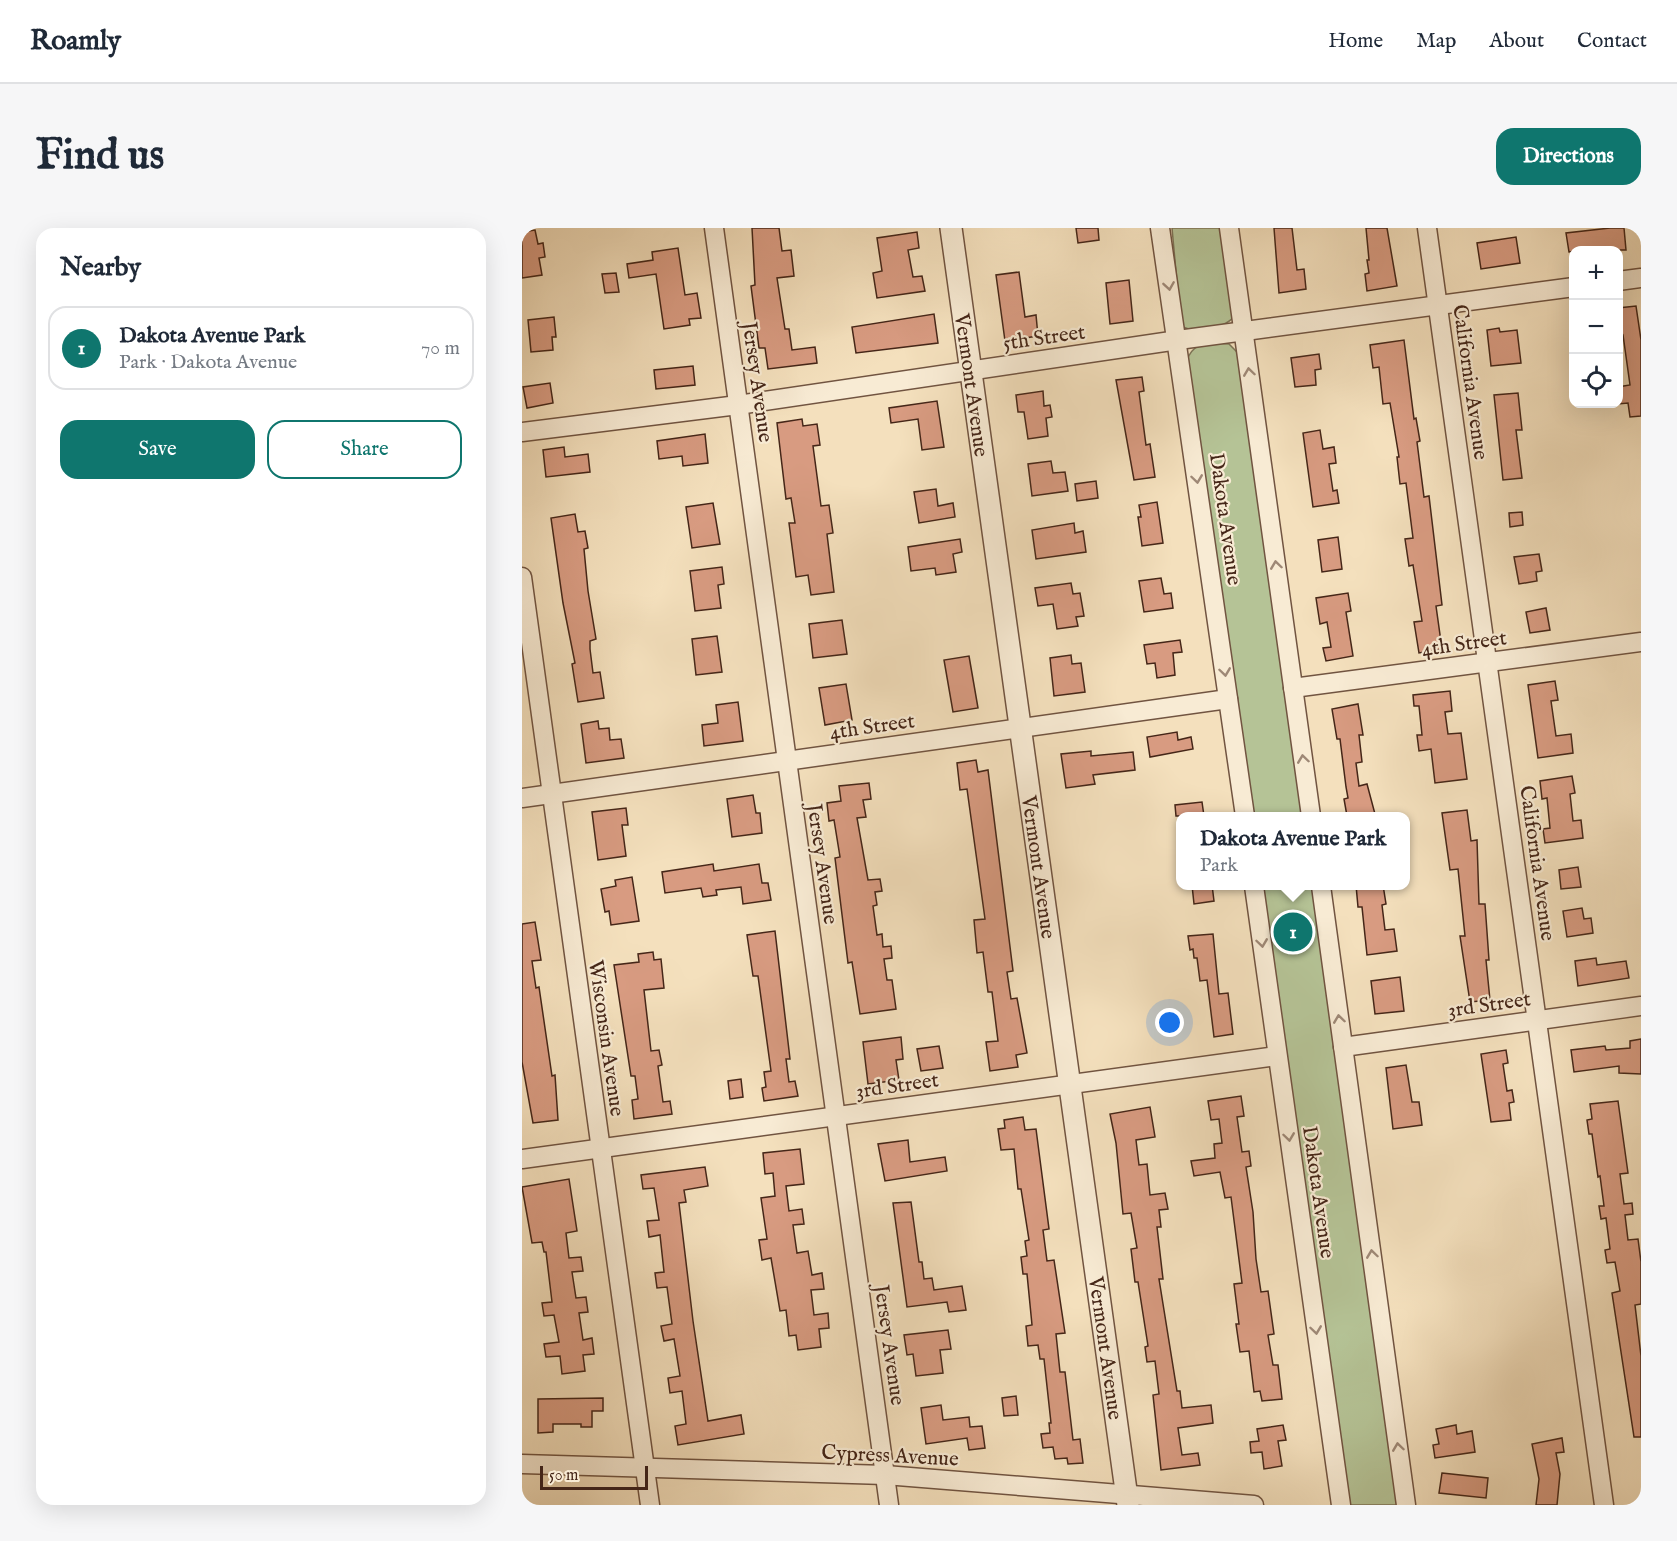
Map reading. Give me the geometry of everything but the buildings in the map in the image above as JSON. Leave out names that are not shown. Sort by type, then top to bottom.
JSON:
[{"type":"street","name":"Jersey Avenue","points":[[714,228],[889,1505]]},
{"type":"street","name":"Vermont Avenue","points":[[951,228],[1127,1500]]},
{"type":"street","name":"Dakota Avenue","points":[[1160,228],[1244,812]]},
{"type":"street","name":"Dakota Avenue","points":[[1229,228],[1310,812]]},
{"type":"street","name":"California Avenue","points":[[1426,228],[1604,1505]]},
{"type":"street","points":[[1623,280],[1641,278]]},
{"type":"street","name":"5th Street","points":[[522,432],[738,405],[1178,340],[1569,288]]},
{"type":"street","name":"Wisconsin Avenue","points":[[522,577],[650,1505]]},
{"type":"street","name":"4th Street","points":[[1293,688],[1641,642]]},
{"type":"street","name":"4th Street","points":[[522,798],[1228,699]]},
{"type":"street","name":"Dakota Avenue","points":[[1255,890],[1341,1505]]},
{"type":"street","name":"Dakota Avenue","points":[[1322,890],[1407,1505]]},
{"type":"street","name":"3rd Street","points":[[1343,1047],[1641,1006]]},
{"type":"street","name":"3rd Street","points":[[522,1159],[1277,1056]]},
{"type":"street","name":"Cypress Avenue","points":[[522,1464],[885,1475],[1127,1500],[1254,1505]]},
{"type":"green space","points":[[1172,228],[1223,228],[1235,315],[1231,320],[1218,326],[1202,329],[1181,326]]},
{"type":"green space","points":[[1229,344],[1239,354],[1303,812],[1250,812],[1187,360],[1195,348],[1203,345]]},
{"type":"green space","points":[[1261,890],[1314,890],[1399,1505],[1347,1505]]},
{"type":"place","name":"Dakota Avenue Park","points":[[1293,932]]}]
